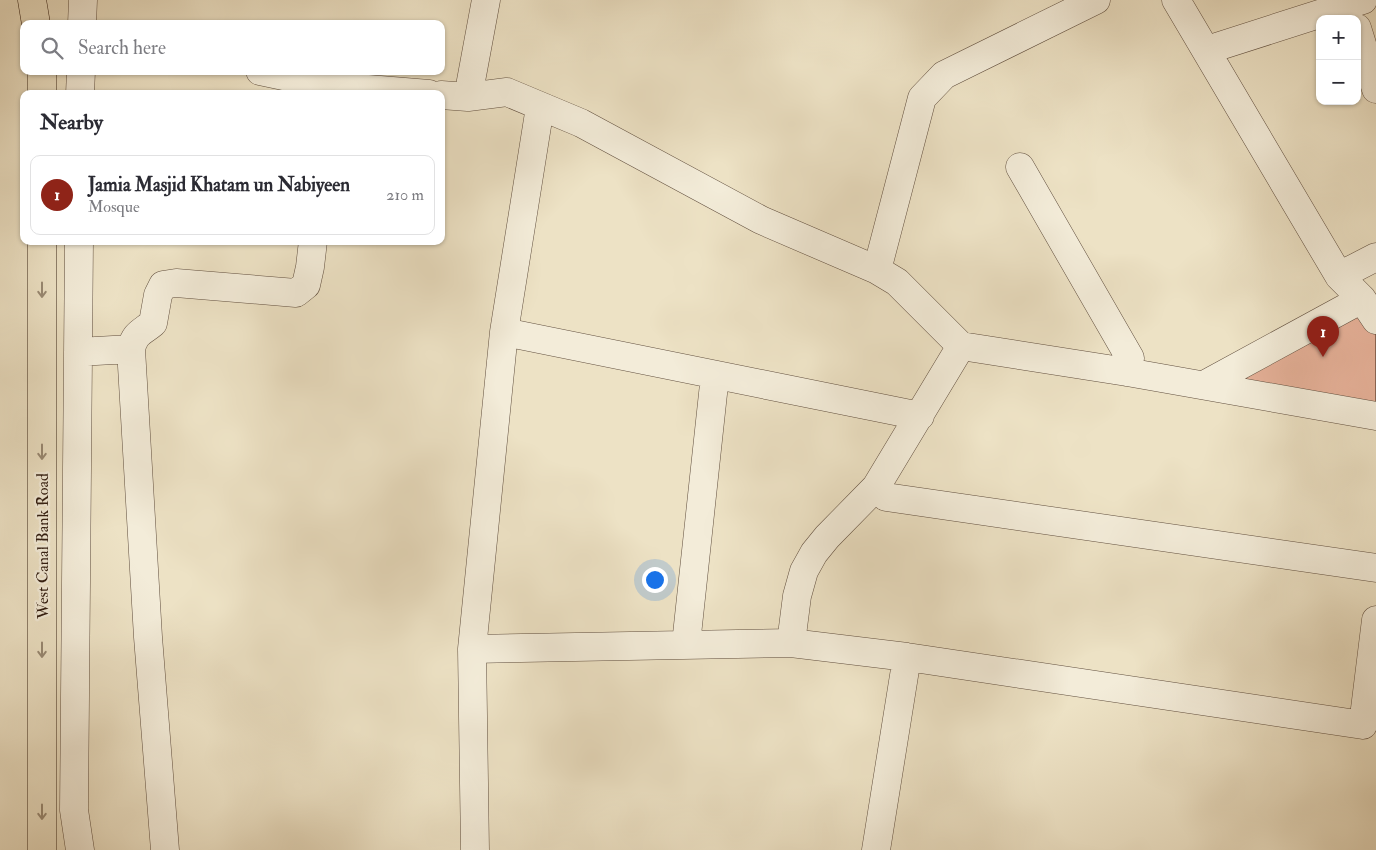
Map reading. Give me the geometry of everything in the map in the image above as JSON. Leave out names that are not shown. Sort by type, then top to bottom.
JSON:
[{"type":"highway","points":[[32,0],[35,20]]},
{"type":"highway","points":[[44,20],[46,0]]},
{"type":"highway","points":[[42,75],[42,90]]},
{"type":"highway","name":"West Canal Bank Road","points":[[42,245],[42,850]]},
{"type":"street","points":[[82,0],[82,20]]},
{"type":"street","points":[[468,97],[486,0]]},
{"type":"street","points":[[877,270],[922,98],[944,75],[1096,0]]},
{"type":"street","points":[[1176,0],[1339,276],[1369,310],[1204,385]]},
{"type":"street","points":[[1207,50],[1356,13],[1376,89]]},
{"type":"street","points":[[80,90],[81,75]]},
{"type":"street","points":[[275,75],[330,90]]},
{"type":"street","points":[[445,95],[468,97],[507,92],[581,123],[761,220],[877,270],[897,282],[961,346],[1127,372],[1376,416]]},
{"type":"street","points":[[475,850],[472,649],[504,332],[540,107]]},
{"type":"street","points":[[1020,167],[1130,358],[1127,372]]},
{"type":"street","points":[[79,245],[74,810],[80,850]]},
{"type":"street","points":[[165,850],[148,636],[131,349],[139,332],[153,324],[158,295],[164,285],[176,283],[296,293],[306,285],[313,245]]},
{"type":"street","points":[[1339,276],[1376,257]]},
{"type":"street","points":[[504,332],[920,416]]},
{"type":"street","points":[[790,644],[797,596],[804,572],[814,553],[876,487],[961,346]]},
{"type":"street","points":[[78,352],[131,349]]},
{"type":"street","points":[[686,644],[715,374]]},
{"type":"street","points":[[876,487],[886,497],[1376,568]]},
{"type":"street","points":[[472,649],[686,644],[790,644],[907,657],[1363,725],[1375,630]]},
{"type":"street","points":[[876,850],[907,657]]},
{"type":"building","points":[[1363,310],[1376,331],[1376,409],[1220,383]]},
{"type":"place","name":"Jamia Masjid Khatam un Nabiyeen","points":[[1323,357]]}]
